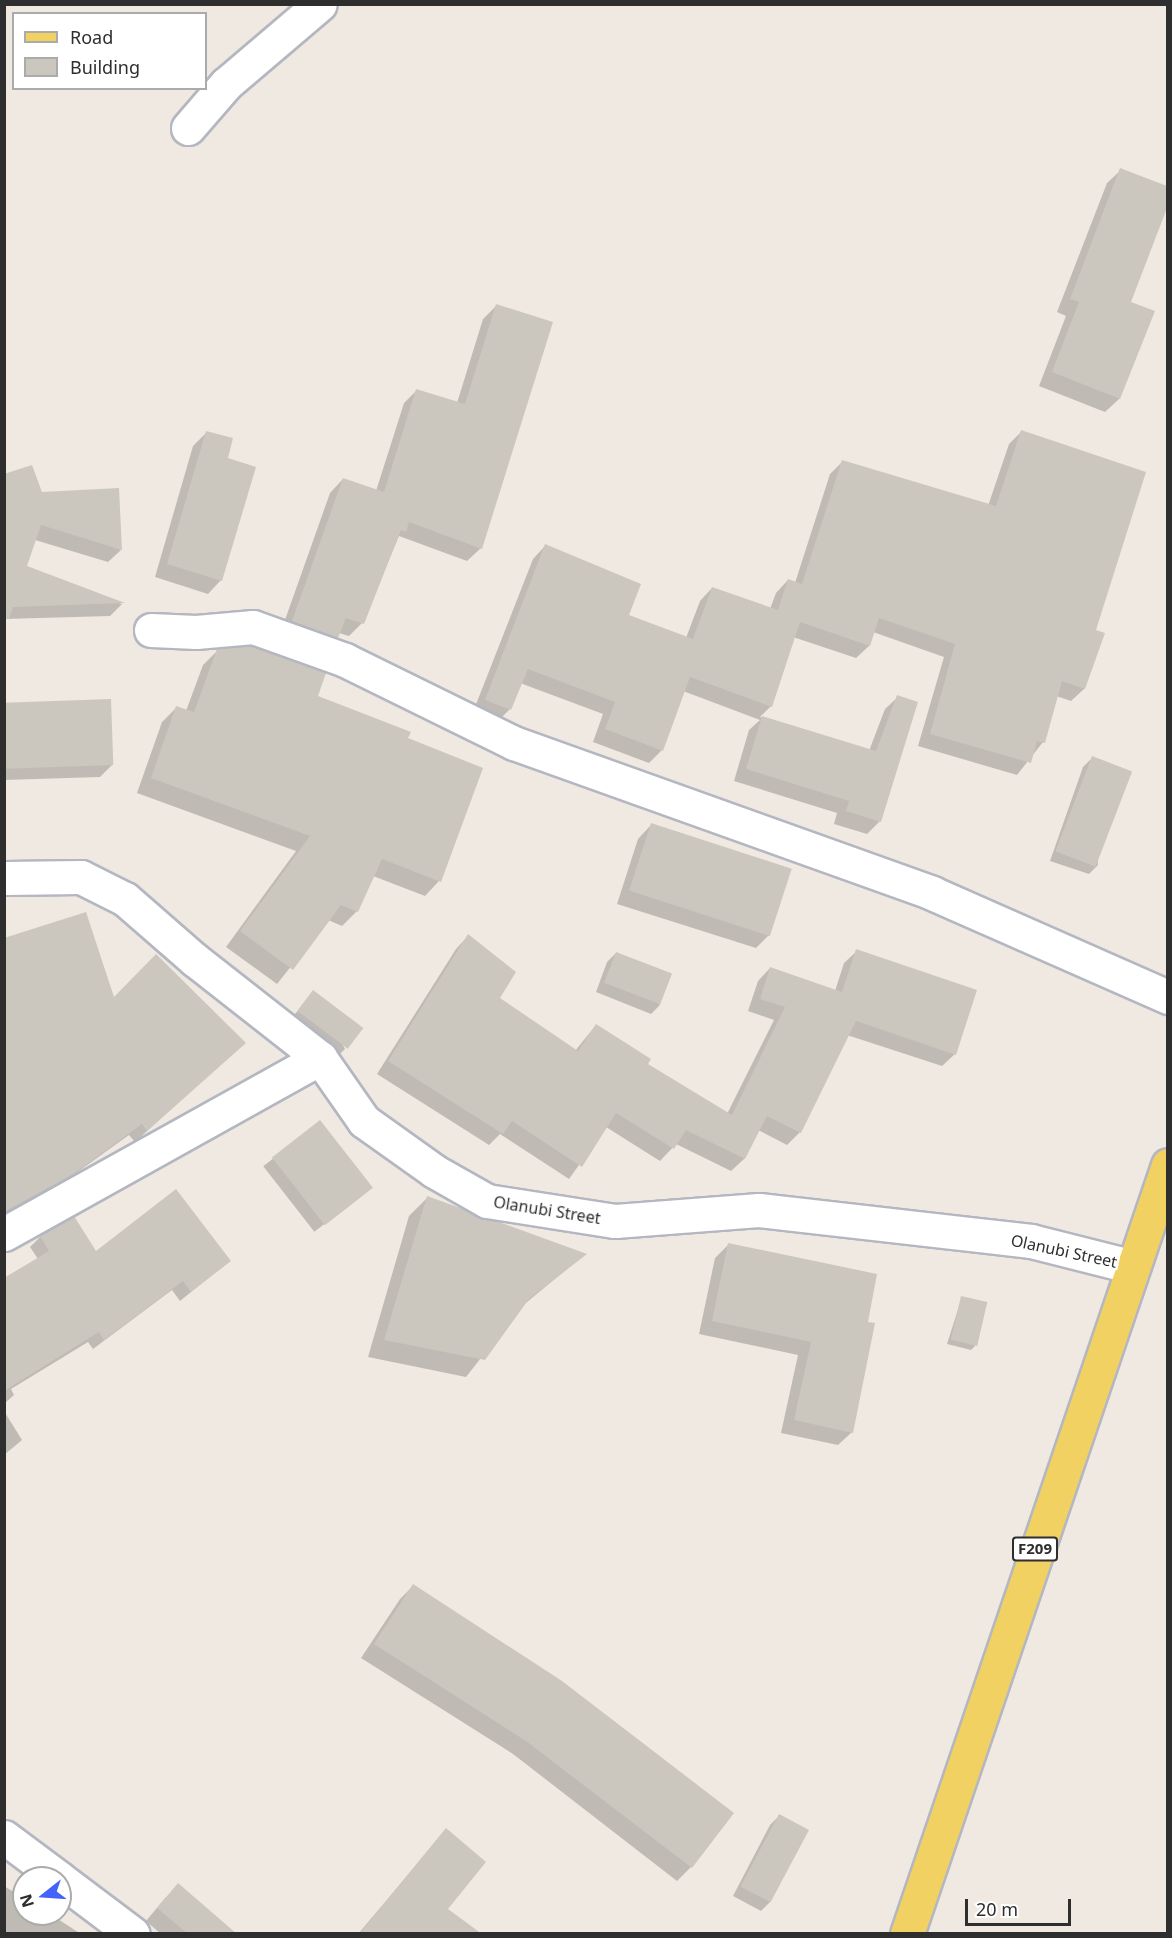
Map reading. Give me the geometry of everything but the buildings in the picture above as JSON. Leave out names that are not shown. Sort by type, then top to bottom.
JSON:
[{"type":"main road","name":"F209","points":[[907,1934],[1130,1266],[1167,1165]]},
{"type":"street","points":[[188,128],[225,84],[320,4]]},
{"type":"street","points":[[151,630],[196,632],[253,627],[345,660],[514,743],[932,893],[1167,997]]},
{"type":"street","name":"Olanubi Street","points":[[4,878],[81,877],[125,899],[195,960],[320,1058],[364,1121],[434,1172],[488,1201],[615,1221],[759,1210],[1031,1241],[1130,1266]]},
{"type":"street","points":[[4,1234],[320,1058]]},
{"type":"street","points":[[4,1837],[44,1866]]},
{"type":"street","points":[[72,1887],[133,1934]]}]
